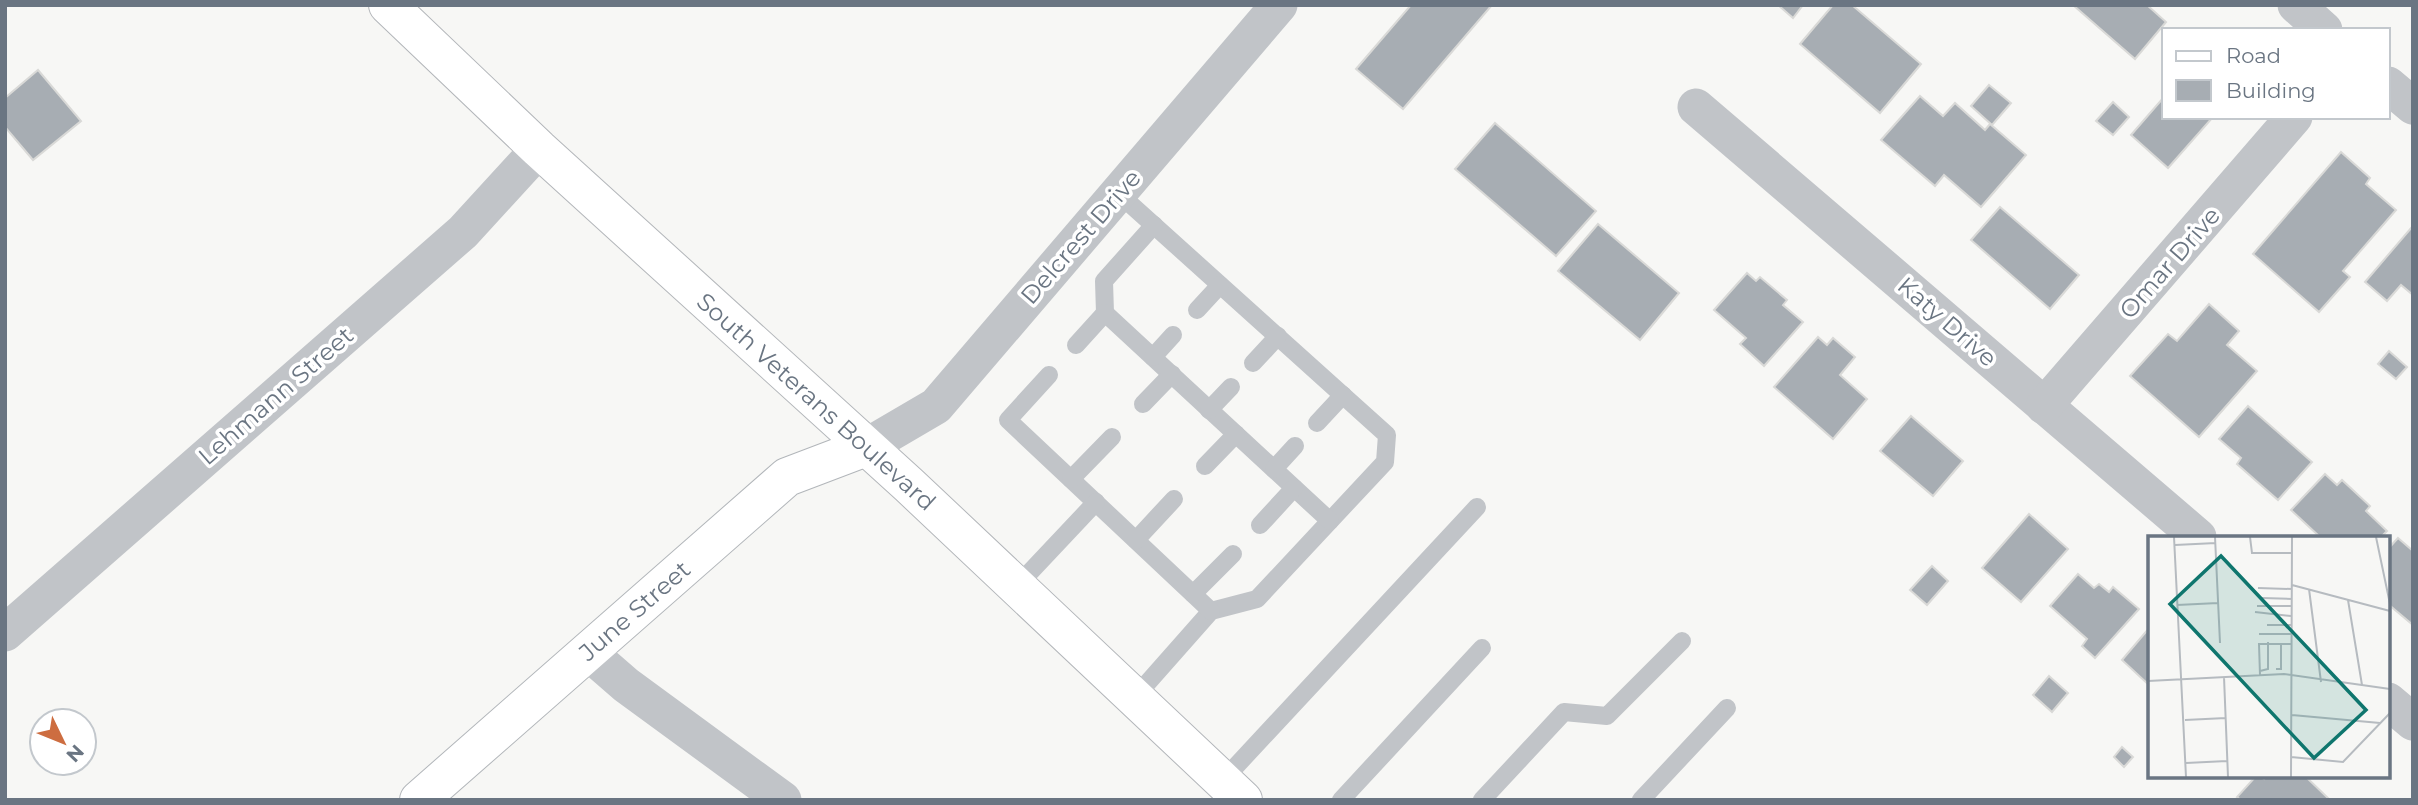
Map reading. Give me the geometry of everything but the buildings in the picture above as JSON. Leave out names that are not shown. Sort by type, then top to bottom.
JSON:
[{"type":"main road","name":"South Veterans Boulevard","points":[[388,5],[539,149],[866,447],[1233,790]]},
{"type":"main road","name":"June Street","points":[[419,800],[787,477],[866,447]]},
{"type":"street","name":"Delcrest Drive","points":[[866,447],[936,406],[1279,5]]},
{"type":"street","points":[[2296,5],[2322,28]]},
{"type":"street","points":[[2390,87],[2413,106]]},
{"type":"street","name":"Katy Drive","points":[[1696,107],[2197,536]]},
{"type":"street","name":"Omar Drive","points":[[2044,406],[2292,119]]},
{"type":"street","name":"Lehmann Street","points":[[5,633],[463,232],[539,149]]},
{"type":"street","points":[[588,652],[626,685],[783,800]]},
{"type":"street","points":[[2390,703],[2413,722]]},
{"type":"lane","points":[[1118,193],[1387,435],[1385,462],[1257,599],[1211,611],[1135,697]]},
{"type":"lane","points":[[1076,345],[1105,313],[1104,281],[1154,225]]},
{"type":"lane","points":[[1196,310],[1220,285]]},
{"type":"lane","points":[[1105,313],[1330,521]]},
{"type":"lane","points":[[1153,357],[1173,335]]},
{"type":"lane","points":[[1253,363],[1278,337]]},
{"type":"lane","points":[[1143,404],[1172,374]]},
{"type":"lane","points":[[1048,375],[1008,420],[1211,611]]},
{"type":"lane","points":[[1209,410],[1231,387]]},
{"type":"lane","points":[[1317,423],[1343,395]]},
{"type":"lane","points":[[1205,466],[1236,434]]},
{"type":"lane","points":[[1071,479],[1112,437]]},
{"type":"lane","points":[[1274,469],[1295,446]]},
{"type":"lane","points":[[1260,524],[1294,488]]},
{"type":"lane","points":[[1136,540],[1174,499]]},
{"type":"lane","points":[[1016,587],[1096,502]]},
{"type":"lane","points":[[1233,790],[1477,507]]},
{"type":"lane","points":[[1194,594],[1233,554]]},
{"type":"lane","points":[[1482,800],[1564,712],[1606,716],[1682,641]]},
{"type":"lane","points":[[1341,800],[1482,648]]},
{"type":"lane","points":[[1641,800],[1727,708]]}]
